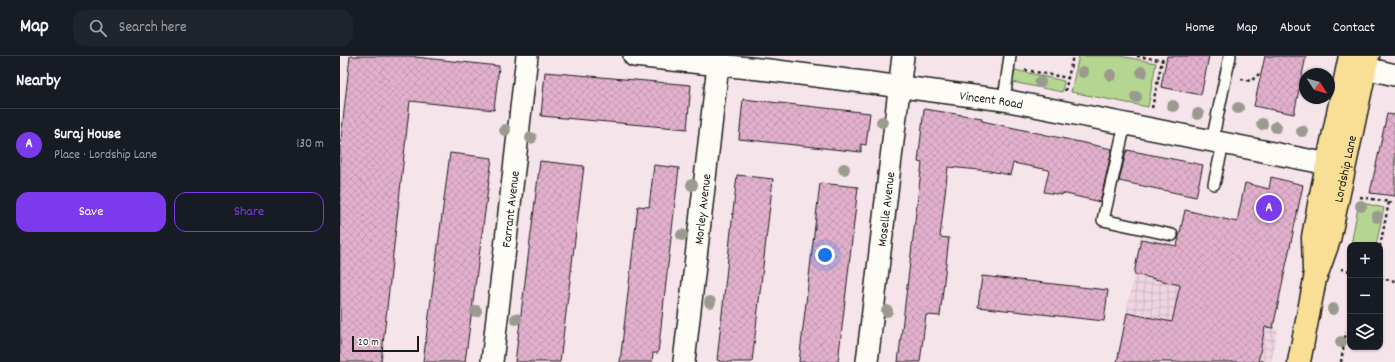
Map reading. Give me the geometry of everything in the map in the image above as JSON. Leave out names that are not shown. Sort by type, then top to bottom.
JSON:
[{"type":"main road","name":"Lordship Lane","points":[[1299,362],[1315,279],[1313,237],[1336,166],[1358,61]]},
{"type":"street","name":"Farrant Avenue","points":[[492,362],[527,56]]},
{"type":"street","name":"Vincent Road","points":[[634,56],[718,60],[769,70],[1004,100],[1336,166]]},
{"type":"street","name":"Moselle Avenue","points":[[867,362],[903,56]]},
{"type":"street","name":"Morley Avenue","points":[[684,362],[718,60]]},
{"type":"street","points":[[1358,61],[1395,75]]},
{"type":"lane","points":[[1214,184],[1230,56]]},
{"type":"lane","points":[[1004,100],[1010,61]]},
{"type":"lane","points":[[1124,124],[1103,220],[1172,235]]},
{"type":"path","points":[[1064,96],[1073,56]]},
{"type":"path","points":[[1137,56],[1164,61]]},
{"type":"path","points":[[1148,129],[1164,61],[1163,56]]},
{"type":"path","points":[[1010,61],[1068,78]]},
{"type":"path","points":[[1353,195],[1395,203]]},
{"type":"path","points":[[1381,242],[1389,202]]},
{"type":"path","points":[[1339,268],[1347,270]]},
{"type":"path","points":[[1383,279],[1395,281]]},
{"type":"path","points":[[1340,362],[1346,332]]},
{"type":"shaded area","points":[[1138,253],[1197,266],[1238,321],[1278,329],[1271,362],[1117,362]]},
{"type":"green space","points":[[1079,56],[1120,56],[1156,63],[1148,107],[1071,92]]},
{"type":"green space","points":[[1015,70],[1064,81],[1062,92],[1012,82]]},
{"type":"green space","points":[[1359,202],[1384,208],[1377,242],[1352,242]]},
{"type":"building","points":[[350,56],[415,56],[499,66],[494,110],[410,101],[381,362],[340,362],[340,148]]},
{"type":"building","points":[[1167,56],[1209,56],[1201,95],[1161,87]]},
{"type":"building","points":[[1265,56],[1306,56],[1304,68],[1299,68],[1299,90],[1294,114],[1254,106]]},
{"type":"building","points":[[545,72],[691,85],[687,129],[541,116]]},
{"type":"building","points":[[743,99],[870,113],[866,145],[861,144],[861,152],[739,139]]},
{"type":"building","points":[[924,109],[982,118],[982,121],[1112,149],[1100,202],[1062,193],[1062,195],[1044,192],[1049,170],[1013,163],[1010,175],[990,171],[948,167],[940,237],[949,238],[940,316],[926,315],[920,362],[898,362],[922,163],[918,162]]},
{"type":"building","points":[[1387,114],[1395,115],[1395,196],[1370,193]]},
{"type":"building","points":[[1127,150],[1203,165],[1196,197],[1119,181]]},
{"type":"building","points":[[450,153],[492,158],[465,362],[423,362]]},
{"type":"building","points":[[540,161],[584,166],[560,362],[515,362]]},
{"type":"building","points":[[654,165],[679,168],[658,353],[653,353],[652,362],[620,362],[638,206],[649,207]]},
{"type":"building","points":[[737,175],[773,179],[752,362],[720,362],[717,360]]},
{"type":"building","points":[[1271,177],[1303,185],[1273,328],[1265,327],[1258,362],[1117,362],[1127,313],[1172,322],[1180,285],[1134,274],[1141,239],[1177,246],[1185,210],[1237,222],[1245,183],[1269,189]]},
{"type":"building","points":[[820,183],[858,187],[838,362],[799,362]]},
{"type":"building","points":[[982,276],[1108,290],[1104,321],[978,307]]},
{"type":"place","name":"Suraj House","points":[[1269,208]]}]
